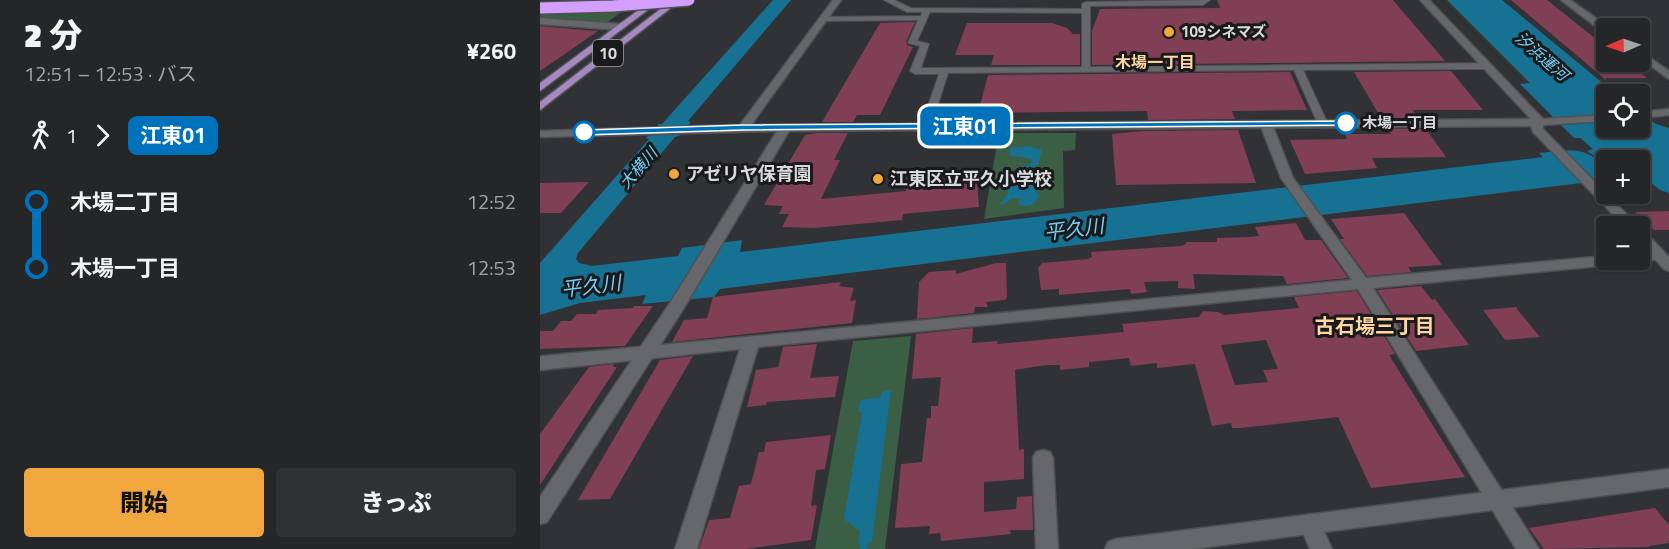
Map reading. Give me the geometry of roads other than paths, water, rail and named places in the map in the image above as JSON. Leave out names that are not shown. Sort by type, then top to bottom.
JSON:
[{"type":"highway","points":[[540,8],[604,7],[687,0]]},
{"type":"main road","name":"10","points":[[540,88],[657,0]]},
{"type":"main road","name":"10","points":[[540,107],[677,0]]},
{"type":"street","points":[[743,128],[837,0]]},
{"type":"street","points":[[888,0],[899,7],[925,14]]},
{"type":"street","points":[[1058,11],[1060,0]]},
{"type":"street","points":[[1086,69],[1086,4],[1203,3],[1206,0]]},
{"type":"street","points":[[1424,0],[1537,117],[1537,130],[1621,216]]},
{"type":"street","points":[[1565,0],[1596,23]]},
{"type":"street","points":[[823,19],[925,14],[1086,11]]},
{"type":"street","points":[[925,14],[912,44],[925,44],[915,71],[1487,66]]},
{"type":"street","points":[[540,21],[621,27]]},
{"type":"street","points":[[1650,62],[1669,76]]},
{"type":"street","points":[[1297,67],[1323,123]]},
{"type":"street","points":[[926,126],[945,70]]},
{"type":"street","points":[[1650,114],[1669,112]]},
{"type":"street","points":[[540,134],[743,128],[1560,122],[1596,119]]},
{"type":"street","points":[[1266,124],[1287,178],[1362,282],[1528,549]]},
{"type":"street","points":[[540,515],[721,236],[785,128]]},
{"type":"street","points":[[1650,246],[1664,261]]},
{"type":"street","points":[[540,364],[1362,282],[1596,261]]},
{"type":"street","points":[[686,549],[751,342]]},
{"type":"street","points":[[1043,458],[1047,549]]},
{"type":"street","points":[[1116,549],[1669,478]]},
{"type":"street","points":[[1310,523],[1321,549]]},
{"type":"water","points":[[773,0],[791,0],[688,121],[691,122],[679,136],[675,137],[578,253],[576,259],[579,263],[592,266],[678,256],[682,248],[742,240],[740,252],[1543,157],[1539,153],[1560,151],[1575,150],[1596,159],[1596,181],[720,289],[714,297],[642,304],[646,295],[580,303],[540,315],[540,263],[649,139],[646,138],[659,124],[662,124]]},
{"type":"water","name":"汐浜運河","points":[[1447,0],[1502,0],[1604,84],[1596,84],[1596,138],[1650,138],[1650,120],[1669,128],[1669,193],[1660,190],[1650,182],[1650,150],[1596,150],[1596,157],[1587,151],[1593,149],[1580,138],[1574,138],[1520,84],[1530,83]]},
{"type":"water","points":[[1027,146],[1042,150],[1038,165],[1025,170],[1038,176],[1033,186],[1039,196],[1033,204],[1028,206],[1019,205],[1018,201],[1023,198],[1012,198],[1003,205],[1000,204],[1008,193],[1007,188],[1030,180],[1029,175],[1019,171],[1022,167],[1032,163],[1031,159],[1009,155],[1010,148]]},
{"type":"water","points":[[891,390],[872,542],[858,544],[860,531],[844,519],[862,413],[858,411],[860,400],[881,397],[882,392]]},
{"type":"waterway","points":[[863,549],[865,543]]},
{"type":"place","name":"109シネマズ","points":[[1169,32]]},
{"type":"place","name":"木場一丁目","points":[[1346,123]]},
{"type":"place","name":"アゼリヤ保育園","points":[[674,174]]},
{"type":"place","name":"江東区立平久小学校","points":[[878,179]]},
{"type":"district","name":"木場一丁目","points":[[1155,62]]},
{"type":"district","name":"古石場三丁目","points":[[1375,326]]},
{"type":"water label","name":"大横川","points":[[638,168]]},
{"type":"water label","name":"平久川","points":[[1074,229]]},
{"type":"water label","name":"平久川","points":[[591,286]]}]
